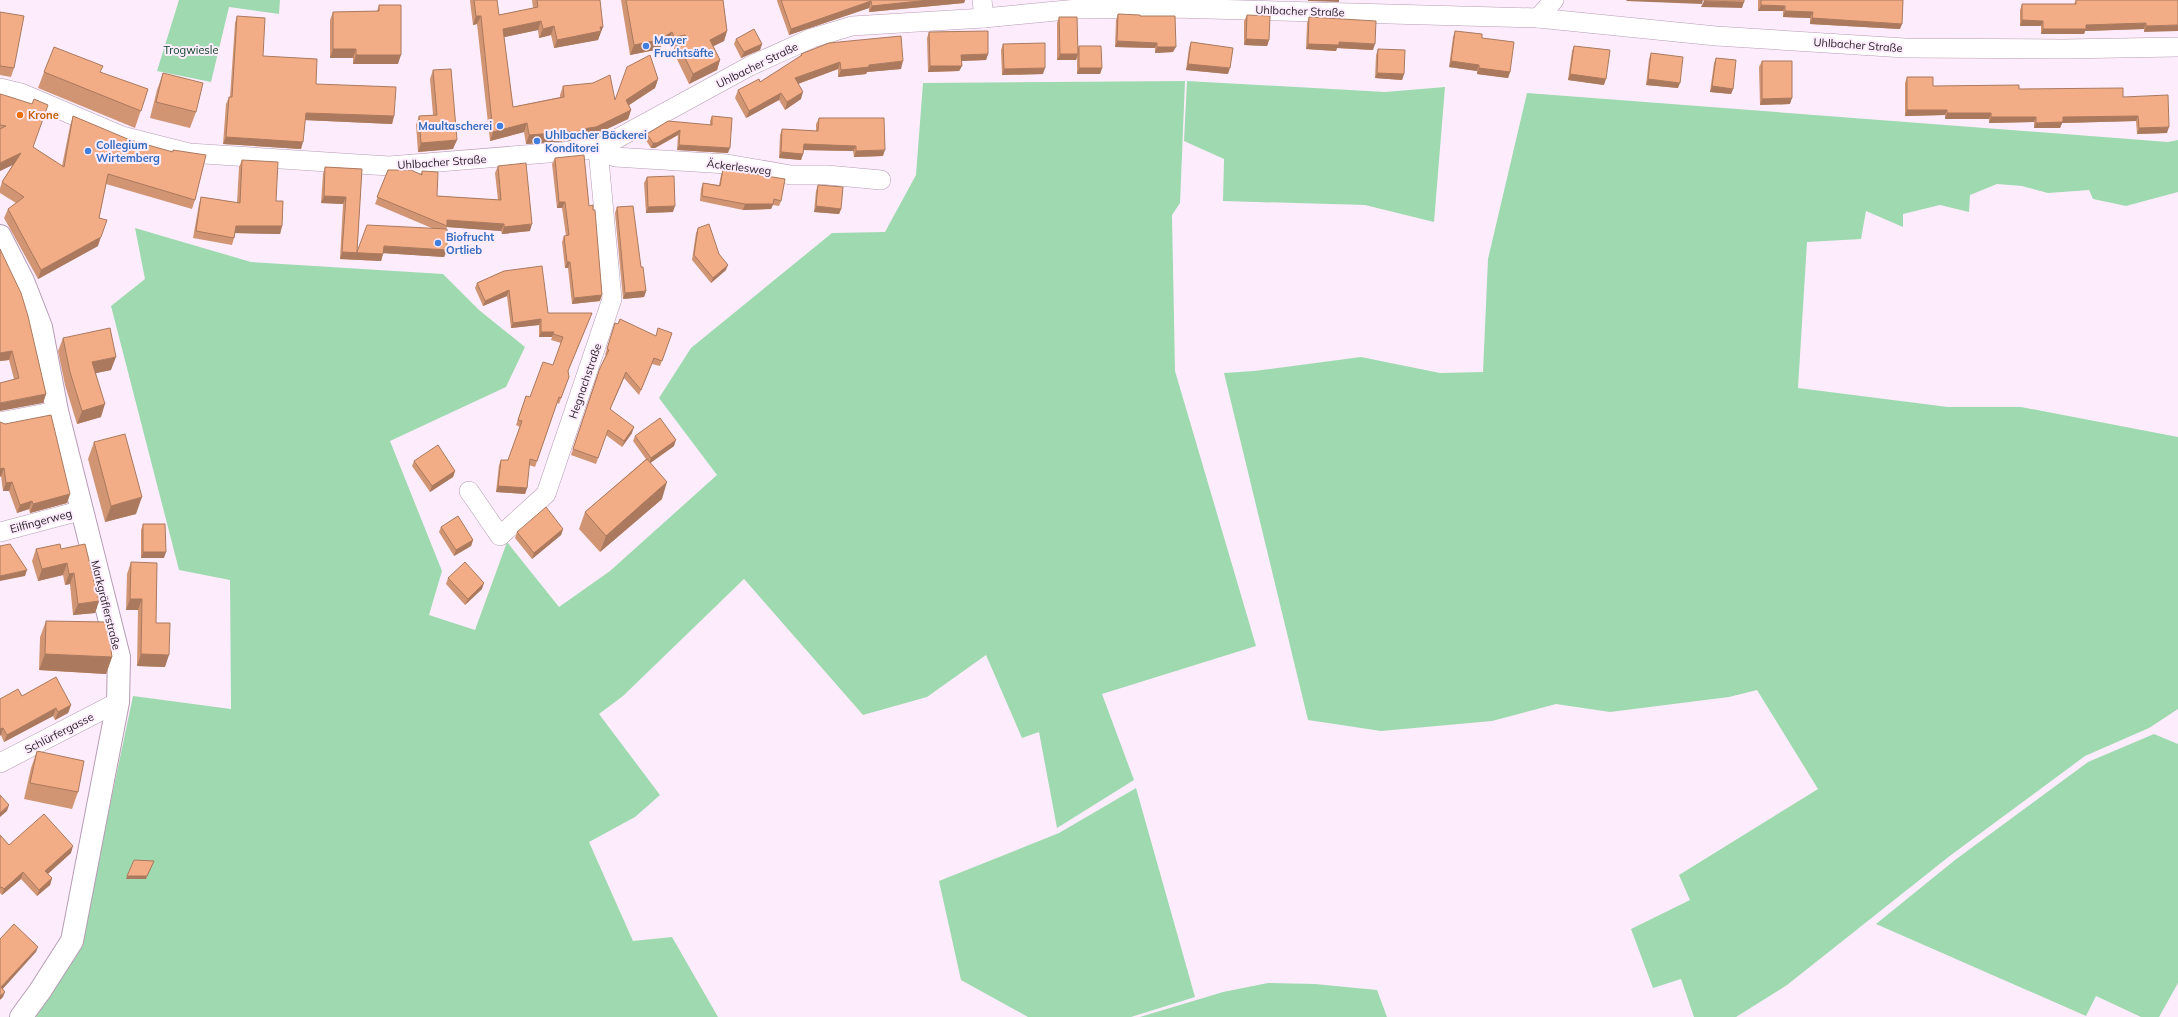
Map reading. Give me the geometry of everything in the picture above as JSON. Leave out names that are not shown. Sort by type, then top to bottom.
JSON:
[{"type":"street","points":[[1538,18],[1554,0]]},
{"type":"street","name":"Uhlbacher Straße","points":[[0,88],[21,93],[122,136],[188,153],[389,166],[598,149],[750,66],[812,38],[852,26],[983,9],[1172,8],[1538,18],[1716,36],[1905,48],[2063,49],[2178,47]]},
{"type":"street","name":"Äckerlesweg","points":[[598,149],[615,157],[727,164],[791,175],[826,175],[881,180]]},
{"type":"street","name":"Hegnachstraße","points":[[469,491],[500,536],[546,494],[612,299],[598,149]]},
{"type":"street","name":"Markgräflerstraße","points":[[0,236],[23,281],[42,327],[57,411],[119,657],[118,702],[72,941],[40,992],[21,1017]]},
{"type":"street","points":[[0,422],[57,411]]},
{"type":"street","name":"Eilfingerweg","points":[[0,532],[83,510]]},
{"type":"street","name":"Schlürfergasse","points":[[0,763],[118,702]]},
{"type":"green space","name":"Trogwiesle","points":[[179,0],[280,0],[279,14],[229,7],[211,82],[157,71]]},
{"type":"green space","points":[[1185,81],[1180,203],[1172,215],[1175,371],[1256,646],[1102,694],[1134,780],[1057,828],[1039,732],[1022,738],[986,655],[927,697],[863,715],[744,579],[623,696],[599,714],[660,795],[635,817],[589,842],[633,941],[672,937],[718,1017],[36,1017],[80,947],[133,696],[231,709],[230,580],[179,570],[111,306],[145,279],[135,228],[251,262],[443,274],[479,310],[525,347],[506,387],[390,441],[442,571],[429,615],[475,630],[507,542],[559,607],[610,571],[717,475],[659,398],[691,348],[832,233],[885,232],[916,175],[923,83]]},
{"type":"green space","points":[[1187,81],[1385,92],[1445,87],[1434,222],[1365,205],[1223,201],[1224,159],[1184,141]]},
{"type":"green space","points":[[1527,93],[2168,142],[2178,140],[2178,192],[2126,206],[2093,199],[2089,190],[2048,193],[2022,186],[1997,184],[1970,195],[1969,212],[1940,205],[1903,214],[1903,227],[1866,211],[1861,239],[1807,242],[1798,388],[1948,407],[2021,407],[2178,437],[2178,709],[2149,728],[2085,756],[1951,855],[1787,985],[1736,1017],[1694,1017],[1681,979],[1653,988],[1631,929],[1690,900],[1679,875],[1818,789],[1757,690],[1729,697],[1610,712],[1556,704],[1492,721],[1381,731],[1308,720],[1224,373],[1254,371],[1361,357],[1440,373],[1483,372],[1488,259]]},
{"type":"green space","points":[[2154,734],[2178,744],[2178,983],[2159,1017],[2141,1017],[2096,996],[2086,1016],[1876,924],[1955,860],[2088,762]]},
{"type":"green space","points":[[1136,788],[1195,997],[1131,1017],[1028,1017],[961,980],[939,881],[1059,833]]},
{"type":"green space","points":[[1268,983],[1315,984],[1377,990],[1387,1017],[1140,1017],[1223,992]]},
{"type":"building","points":[[474,0],[497,0],[499,15],[538,7],[537,0],[600,0],[603,27],[600,27],[601,31],[557,40],[554,26],[543,29],[541,21],[503,29],[513,107],[564,97],[563,86],[593,83],[610,75],[615,100],[627,67],[650,55],[658,79],[626,100],[631,110],[596,127],[582,129],[582,131],[529,135],[527,123],[493,132],[481,16],[476,16]]},
{"type":"building","points":[[626,0],[723,0],[727,31],[710,40],[720,60],[693,74],[677,42],[686,37],[685,35],[674,37],[672,32],[659,40],[634,45]]},
{"type":"building","points":[[781,0],[929,0],[872,6],[871,1],[791,29]]},
{"type":"building","points":[[1744,0],[1744,2],[1704,1]]},
{"type":"building","points":[[1761,0],[1903,0],[1902,24],[1812,18],[1813,12],[1785,11],[1785,6],[1761,5]]},
{"type":"building","points":[[2076,0],[2178,0],[2178,25],[2146,26],[2146,23],[2086,25],[2086,29],[2043,29],[2043,21],[2022,20],[2022,4],[2076,4]]},
{"type":"building","points":[[379,5],[401,5],[401,55],[356,55],[356,49],[333,49],[333,12],[379,11]]},
{"type":"building","points":[[0,12],[24,16],[14,68],[0,66]]},
{"type":"building","points":[[1118,14],[1140,16],[1175,16],[1176,47],[1157,47],[1157,43],[1117,41]]},
{"type":"building","points":[[1247,15],[1270,16],[1269,40],[1246,39]]},
{"type":"building","points":[[237,16],[265,18],[263,56],[317,59],[316,84],[396,87],[394,116],[306,113],[303,142],[226,137],[229,97],[232,97]]},
{"type":"building","points":[[1059,17],[1077,17],[1078,54],[1060,54]]},
{"type":"building","points":[[1309,17],[1376,21],[1375,44],[1339,42],[1339,45],[1308,44]]},
{"type":"building","points":[[754,29],[762,44],[744,52],[736,39]]},
{"type":"building","points":[[988,31],[988,54],[961,55],[962,66],[930,66],[929,32]]},
{"type":"building","points":[[1455,31],[1482,34],[1482,38],[1514,42],[1510,72],[1479,68],[1479,65],[1451,61]]},
{"type":"building","points":[[901,36],[903,61],[841,70],[840,62],[795,78],[803,92],[787,102],[781,93],[749,111],[738,90],[759,79],[760,82],[802,55],[801,54],[829,43]]},
{"type":"building","points":[[1191,42],[1233,48],[1230,68],[1188,64]]},
{"type":"building","points":[[1045,43],[1045,68],[1004,69],[1003,44]]},
{"type":"building","points":[[1079,46],[1101,46],[1102,68],[1079,68]]},
{"type":"building","points":[[1574,46],[1610,50],[1606,79],[1570,74]]},
{"type":"building","points":[[54,47],[103,66],[100,72],[148,89],[141,111],[44,72]]},
{"type":"building","points":[[1378,49],[1405,50],[1404,74],[1377,73]]},
{"type":"building","points":[[1651,53],[1683,57],[1680,83],[1648,79]]},
{"type":"building","points":[[1716,58],[1736,60],[1733,89],[1712,86]]},
{"type":"building","points":[[1762,61],[1792,61],[1792,98],[1762,99]]},
{"type":"building","points":[[451,69],[457,140],[421,143],[419,116],[437,115],[433,70]]},
{"type":"building","points":[[163,73],[203,83],[196,112],[156,102]]},
{"type":"building","points":[[1907,77],[1933,77],[1933,86],[2019,85],[2019,89],[2123,88],[2123,97],[2168,95],[2169,127],[2139,128],[2138,116],[2063,117],[2063,122],[2036,123],[2036,117],[1991,117],[1991,113],[1947,113],[1947,110],[1907,110]]},
{"type":"building","points":[[0,94],[32,104],[34,99],[48,105],[33,147],[64,167],[73,116],[130,140],[173,152],[173,150],[206,155],[195,200],[108,174],[99,218],[107,220],[101,237],[41,270],[8,209],[24,197],[2,182],[21,153],[0,163],[0,129],[6,126],[0,125]]},
{"type":"building","points":[[712,116],[732,118],[730,148],[679,145],[680,130],[657,143],[653,143],[647,134],[668,121],[712,125]]},
{"type":"building","points":[[819,118],[884,118],[885,150],[856,151],[856,146],[804,144],[803,154],[781,152],[782,129],[818,131]]},
{"type":"building","points":[[584,155],[589,206],[593,205],[593,210],[595,210],[602,295],[574,298],[570,262],[567,262],[564,236],[569,235],[565,202],[559,202],[555,158]]},
{"type":"building","points":[[242,160],[278,162],[276,201],[283,201],[282,226],[236,226],[234,238],[196,231],[201,197],[240,203]]},
{"type":"building","points":[[526,163],[532,224],[504,227],[504,224],[447,220],[447,226],[377,197],[388,170],[411,170],[422,175],[422,171],[438,172],[437,196],[501,200],[498,166]]},
{"type":"building","points":[[325,167],[362,169],[357,252],[367,225],[447,229],[447,250],[384,246],[383,254],[342,252],[346,197],[324,196]]},
{"type":"building","points":[[723,169],[785,179],[781,201],[774,199],[773,204],[745,204],[702,196],[703,183],[720,186]]},
{"type":"building","points":[[674,176],[675,206],[648,207],[647,177]]},
{"type":"building","points":[[818,185],[843,187],[841,209],[816,206]]},
{"type":"building","points":[[633,206],[641,267],[643,267],[646,291],[625,293],[617,207]]},
{"type":"building","points":[[709,224],[719,254],[728,265],[713,278],[694,255],[698,228]]},
{"type":"building","points":[[0,249],[21,293],[28,316],[46,394],[0,403],[0,383],[19,378],[12,351],[0,353]]},
{"type":"building","points":[[542,266],[548,313],[592,313],[568,371],[569,377],[561,398],[559,397],[537,461],[530,459],[527,488],[498,486],[501,460],[508,460],[522,421],[518,420],[526,396],[530,397],[543,362],[553,365],[563,337],[553,334],[554,332],[541,332],[541,319],[513,323],[509,290],[485,301],[477,283],[504,271]]},
{"type":"building","points":[[620,319],[656,336],[658,328],[672,333],[662,361],[654,358],[641,390],[626,372],[610,409],[634,427],[624,441],[608,430],[598,458],[573,449],[600,368],[609,350],[607,349],[615,323],[618,324]]},
{"type":"building","points":[[110,328],[116,357],[92,362],[105,404],[82,411],[70,372],[63,338]]},
{"type":"building","points":[[51,415],[70,494],[33,504],[32,501],[20,505],[12,482],[6,483],[4,468],[0,469],[0,422],[5,424]]},
{"type":"building","points":[[660,418],[676,440],[651,458],[635,436]]},
{"type":"building","points":[[125,434],[142,497],[111,506],[94,442]]},
{"type":"building","points":[[438,445],[455,471],[432,486],[414,461]]},
{"type":"building","points":[[647,459],[667,482],[606,536],[585,512]]},
{"type":"building","points":[[546,507],[563,529],[534,553],[517,532]]},
{"type":"building","points":[[458,516],[473,540],[456,550],[441,527]]},
{"type":"building","points":[[143,524],[165,524],[166,552],[143,552]]},
{"type":"building","points":[[10,544],[27,570],[0,576],[0,546]]},
{"type":"building","points":[[60,544],[61,549],[85,544],[99,601],[78,604],[74,573],[69,574],[67,563],[42,569],[36,549]]},
{"type":"building","points":[[131,562],[157,563],[156,623],[170,623],[169,655],[141,654],[142,599],[130,599]]},
{"type":"building","points":[[465,562],[484,583],[468,599],[448,578]]},
{"type":"building","points":[[46,621],[107,622],[112,657],[45,654]]},
{"type":"building","points":[[56,677],[71,705],[58,712],[56,708],[7,735],[3,728],[0,729],[0,699],[18,689],[22,696]]},
{"type":"building","points":[[37,751],[84,761],[78,792],[30,783]]},
{"type":"building","points":[[0,795],[9,805],[0,813]]},
{"type":"building","points":[[44,814],[73,846],[45,871],[52,878],[39,890],[23,872],[4,889],[2,887],[0,888],[0,835],[9,845]]},
{"type":"building","points":[[134,860],[154,861],[147,876],[127,876]]},
{"type":"building","points":[[14,924],[38,947],[1,987],[5,992],[0,996],[0,939]]},
{"type":"place","name":"Mayer Fruchtsäfte","points":[[646,46]]},
{"type":"place","name":"Krone","points":[[20,115]]},
{"type":"place","name":"Maultascherei","points":[[500,126]]},
{"type":"place","name":"Uhlbacher Bäckerei Konditorei","points":[[537,141]]},
{"type":"place","name":"Collegium Wirtemberg","points":[[88,151]]},
{"type":"place","name":"Biofrucht Ortlieb","points":[[438,243]]}]
